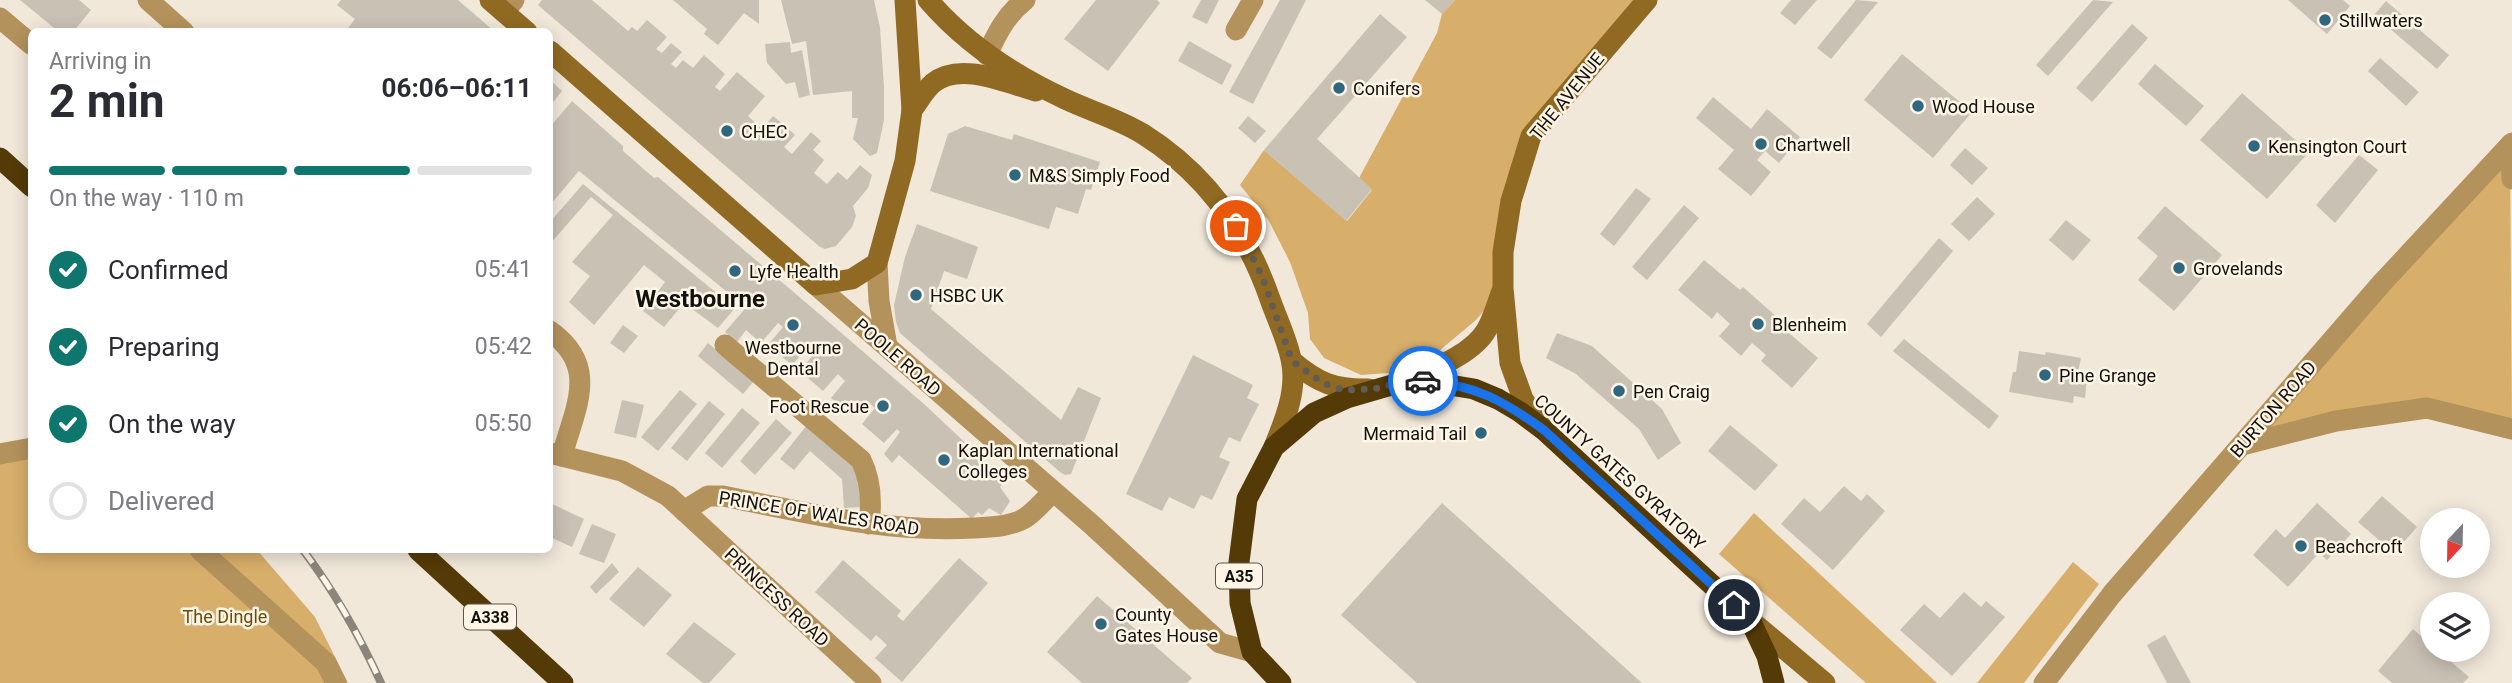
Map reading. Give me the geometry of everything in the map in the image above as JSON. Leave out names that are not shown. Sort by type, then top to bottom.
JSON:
[{"type":"highway","points":[[0,158],[28,183]]},
{"type":"highway","name":"COUNTY GATES GYRATORY","points":[[1257,667],[1240,603],[1241,532],[1247,499],[1274,447],[1314,413],[1374,389],[1402,382],[1426,381],[1474,389],[1498,399],[1544,430],[1749,620],[1767,656],[1774,683]]},
{"type":"highway","name":"A338","points":[[421,553],[563,683]]},
{"type":"highway","points":[[1257,667],[1280,683]]},
{"type":"street","points":[[148,0],[180,28]]},
{"type":"street","points":[[887,346],[879,301],[877,263],[905,161],[912,110],[905,0]]},
{"type":"street","points":[[928,0],[961,36],[986,55],[1064,99],[1141,132],[1184,164],[1219,201],[1250,250],[1262,276],[1292,361],[1290,404],[1274,447]]},
{"type":"street","points":[[986,55],[999,27],[1013,9],[1025,0]]},
{"type":"street","points":[[1236,30],[1253,0]]},
{"type":"street","name":"THE AVENUE","points":[[1544,430],[1523,400],[1512,373],[1503,288],[1503,252],[1510,201],[1531,136],[1647,0]]},
{"type":"street","points":[[503,4],[524,28]]},
{"type":"street","points":[[0,18],[28,42]]},
{"type":"street","name":"POOLE ROAD","points":[[553,54],[1091,524],[1220,643],[1257,667]]},
{"type":"street","points":[[912,110],[924,92],[936,81],[972,73],[1064,99]]},
{"type":"street","points":[[2511,144],[2512,179]]},
{"type":"street","name":"BURTON ROAD","points":[[2044,683],[2112,594],[2381,284],[2511,144]]},
{"type":"street","points":[[816,285],[852,279],[877,263]]},
{"type":"street","name":"THE AVENUE","points":[[1402,382],[1477,343],[1488,329],[1503,288]]},
{"type":"street","points":[[553,333],[564,342],[579,364],[581,384],[556,455],[622,471],[668,496],[684,510]]},
{"type":"street","points":[[725,345],[861,460],[867,472],[872,505],[869,524]]},
{"type":"street","points":[[1292,361],[1323,383],[1344,390],[1374,389]]},
{"type":"street","points":[[2242,444],[2336,421],[2427,408],[2512,429]]},
{"type":"street","points":[[0,454],[28,449]]},
{"type":"street","name":"PRINCE OF WALES ROAD","points":[[684,510],[708,496],[723,496],[869,524],[935,530],[999,527],[1025,518],[1053,492]]},
{"type":"street","name":"PRINCESS ROAD","points":[[684,510],[871,683]]},
{"type":"street","points":[[204,553],[326,663],[336,683]]},
{"type":"street","points":[[1749,620],[1825,683]]},
{"type":"green space","points":[[1455,0],[1647,0],[1531,136],[1503,288],[1476,320],[1439,351],[1403,372],[1361,375],[1324,358],[1310,339],[1308,313],[1290,262],[1269,221],[1240,185],[1264,150],[1347,221],[1372,190],[1359,178],[1437,33],[1442,14]]},
{"type":"green space","points":[[2510,145],[2512,429],[2427,408],[2242,445]]},
{"type":"green space","name":"The Dingle","points":[[28,449],[28,553],[260,553],[315,617],[348,683],[0,683],[0,454]]},
{"type":"green space","points":[[1754,513],[1937,683],[1866,683],[1719,554]]},
{"type":"green space","points":[[2073,562],[2099,584],[2024,683],[1977,683]]},
{"type":"building","points":[[20,0],[79,0],[91,10],[76,28],[54,28]]},
{"type":"building","points":[[341,0],[458,0],[490,28],[348,28],[355,19],[337,5]]},
{"type":"building","points":[[542,0],[592,0],[628,31],[632,27],[637,31],[647,20],[667,37],[656,49],[662,53],[671,43],[682,52],[671,64],[676,68],[683,60],[693,68],[704,55],[725,74],[715,87],[720,91],[737,72],[765,96],[748,116],[762,129],[773,116],[784,125],[795,135],[784,147],[792,154],[811,132],[821,141],[813,150],[824,160],[814,173],[827,184],[838,172],[847,180],[860,165],[872,175],[868,188],[853,206],[856,216],[852,227],[836,246],[825,249],[820,247],[538,5]]},
{"type":"building","points":[[673,0],[759,0],[759,24],[744,13],[718,45],[704,34],[707,29]]},
{"type":"building","points":[[781,0],[874,0],[880,28],[884,87],[884,120],[877,153],[870,156],[853,139],[858,118],[852,118],[852,91],[813,95],[806,41],[792,44]]},
{"type":"building","points":[[1096,0],[1157,0],[1160,3],[1108,71],[1064,39]]},
{"type":"building","points":[[1201,0],[1219,0],[1207,24],[1192,17]]},
{"type":"building","points":[[1280,0],[1306,0],[1253,104],[1229,92]]},
{"type":"building","points":[[1425,0],[1455,0],[1442,14]]},
{"type":"building","points":[[1791,0],[1817,0],[1795,25],[1780,13]]},
{"type":"building","points":[[1856,0],[1878,2],[1831,59],[1817,48]]},
{"type":"building","points":[[2093,0],[2113,2],[2048,76],[2036,65]]},
{"type":"building","name":"Stillwaters","points":[[2288,0],[2343,0],[2350,6],[2327,34]]},
{"type":"building","points":[[2386,1],[2449,55],[2437,69],[2374,15]]},
{"type":"building","name":"Conifers","points":[[1380,14],[1407,37],[1317,139],[1372,189],[1346,221],[1264,150]]},
{"type":"building","points":[[2132,24],[2148,38],[2092,102],[2076,88]]},
{"type":"building","points":[[1189,41],[1232,65],[1222,85],[1178,61]]},
{"type":"building","points":[[790,42],[791,53],[802,50],[810,95],[799,98],[795,82],[786,84],[767,63],[765,44]]},
{"type":"building","name":"Wood House","points":[[1902,54],[1972,112],[1933,158],[1864,100]]},
{"type":"building","points":[[2380,58],[2419,92],[2406,106],[2368,71]]},
{"type":"building","points":[[2155,64],[2204,106],[2186,126],[2138,84]]},
{"type":"building","points":[[553,83],[562,91],[553,102]]},
{"type":"building","name":"Kensington Court","points":[[2242,93],[2309,152],[2267,199],[2200,140]]},
{"type":"building","name":"Chartwell","points":[[1713,97],[1751,129],[1767,109],[1800,137],[1779,163],[1765,151],[1757,160],[1771,172],[1751,196],[1718,169],[1734,150],[1696,118]]},
{"type":"building","points":[[572,101],[623,146],[623,151],[654,178],[658,177],[924,404],[1005,480],[1000,487],[1010,501],[1001,515],[989,508],[982,515],[978,512],[972,519],[899,455],[892,463],[884,454],[900,432],[897,429],[884,443],[862,424],[875,408],[866,400],[852,416],[831,398],[845,381],[838,374],[823,391],[800,371],[813,355],[806,349],[792,365],[768,345],[783,327],[778,323],[761,343],[746,330],[737,342],[725,332],[749,304],[746,302],[743,305],[579,171],[553,201],[553,123]]},
{"type":"building","points":[[1248,116],[1266,131],[1255,143],[1238,128]]},
{"type":"building","name":"M&S Simply Food","points":[[965,126],[1012,140],[1014,134],[1100,162],[1091,190],[1086,189],[1078,214],[1056,207],[1049,229],[930,191],[948,134]]},
{"type":"building","points":[[1965,148],[1988,168],[1972,185],[1950,165]]},
{"type":"building","points":[[2359,155],[2378,170],[2335,223],[2316,205]]},
{"type":"building","points":[[583,184],[735,308],[718,328],[684,303],[664,327],[643,311],[665,282],[644,265],[594,325],[569,302],[590,276],[572,262],[613,215],[591,197],[553,241],[553,219]]},
{"type":"building","points":[[1636,188],[1651,199],[1614,246],[1600,234]]},
{"type":"building","points":[[1977,197],[1995,214],[1969,241],[1951,224]]},
{"type":"building","points":[[1684,205],[1699,218],[1647,280],[1632,267]]},
{"type":"building","name":"Grovelands","points":[[2165,206],[2222,255],[2174,311],[2138,280],[2158,256],[2137,238]]},
{"type":"building","points":[[2066,220],[2091,240],[2073,261],[2049,240]]},
{"type":"building","points":[[917,224],[978,247],[967,279],[944,271],[931,309],[1061,420],[1078,387],[1101,398],[1071,474],[1060,472],[900,333],[894,305],[905,257]]},
{"type":"building","points":[[1939,238],[1953,251],[1881,337],[1867,324]]},
{"type":"building","name":"Blenheim","points":[[1704,260],[1740,290],[1743,287],[1786,325],[1783,328],[1818,358],[1792,388],[1761,361],[1766,355],[1752,343],[1741,356],[1719,336],[1730,324],[1717,312],[1712,319],[1678,290]]},
{"type":"building","points":[[623,325],[638,336],[624,353],[610,343]]},
{"type":"building","name":"Pen Craig","points":[[1557,333],[1592,346],[1662,409],[1681,443],[1658,460],[1639,429],[1576,374],[1546,358]]},
{"type":"building","points":[[1904,339],[1999,416],[1989,429],[1893,351]]},
{"type":"building","points":[[708,343],[754,381],[743,394],[698,356]]},
{"type":"building","name":"Pine Grange","points":[[2019,351],[2081,358],[2077,377],[2087,378],[2085,398],[2074,396],[2073,403],[2009,392]]},
{"type":"building","points":[[1193,355],[1253,385],[1247,398],[1259,404],[1240,442],[1229,437],[1219,457],[1230,462],[1212,500],[1201,495],[1194,509],[1169,497],[1162,511],[1126,494]]},
{"type":"building","points":[[680,390],[697,404],[658,451],[641,437]]},
{"type":"building","points":[[622,400],[644,405],[636,438],[614,433]]},
{"type":"building","points":[[709,401],[725,414],[687,461],[671,448]]},
{"type":"building","points":[[742,408],[760,423],[722,468],[705,453]]},
{"type":"building","points":[[776,419],[792,433],[755,475],[740,461]]},
{"type":"building","points":[[807,425],[861,469],[864,507],[844,508],[842,479],[810,451],[794,470],[780,459]]},
{"type":"building","points":[[1730,425],[1778,465],[1755,491],[1708,451]]},
{"type":"building","points":[[1844,486],[1861,501],[1867,494],[1885,511],[1833,570],[1781,524],[1804,498],[1820,512]]},
{"type":"building","name":"Beachcroft","points":[[2382,496],[2417,527],[2394,553],[2358,522]]},
{"type":"building","points":[[1442,503],[1642,683],[1417,683],[1341,615]]},
{"type":"building","name":"Beachcroft","points":[[2317,503],[2351,534],[2327,560],[2319,553],[2288,587],[2253,555],[2276,529],[2285,538]]},
{"type":"building","points":[[553,504],[584,519],[572,547],[553,538]]},
{"type":"building","points":[[592,524],[616,534],[604,563],[579,554]]},
{"type":"building","points":[[959,558],[988,583],[902,682],[875,658],[887,645],[876,635],[871,641],[815,592],[843,560],[901,611],[897,616],[903,621]]},
{"type":"building","points":[[612,563],[619,572],[596,594],[590,587]]},
{"type":"building","points":[[638,567],[672,595],[644,627],[609,599]]},
{"type":"building","points":[[1964,592],[1981,607],[1986,601],[2005,617],[1952,676],[1900,630],[1924,604],[1940,618]]},
{"type":"building","name":"County Gates House","points":[[1097,596],[1192,678],[1187,683],[1082,683],[1047,652]]},
{"type":"building","points":[[694,622],[736,654],[709,683],[703,683],[666,654]]},
{"type":"building","points":[[2413,629],[2420,635],[2420,662],[2451,662],[2469,677],[2463,683],[2392,683],[2378,671]]},
{"type":"building","points":[[2165,635],[2191,683],[2167,683],[2147,645]]},
{"type":"railway","points":[[305,553],[346,614],[381,683]]},
{"type":"way so far","points":[[1236,226],[1262,276],[1292,361],[1323,383],[1344,390],[1374,389],[1402,382],[1423,381]]},
{"type":"place","name":"Stillwaters","points":[[2325,20]]},
{"type":"place","name":"Conifers","points":[[1339,88]]},
{"type":"place","name":"Wood House","points":[[1918,106]]},
{"type":"place","name":"CHEC","points":[[727,131]]},
{"type":"place","name":"Chartwell","points":[[1761,144]]},
{"type":"place","name":"Kensington Court","points":[[2254,146]]},
{"type":"place","name":"M&S Simply Food","points":[[1015,175]]},
{"type":"place","name":"Grovelands","points":[[2179,268]]},
{"type":"place","name":"Lyfe Health","points":[[735,271]]},
{"type":"place","name":"HSBC UK","points":[[916,295]]},
{"type":"place","name":"Blenheim","points":[[1758,324]]},
{"type":"place","name":"Westbourne Dental","points":[[793,325]]},
{"type":"place","name":"Pine Grange","points":[[2045,375]]},
{"type":"place","name":"Pen Craig","points":[[1619,391]]},
{"type":"place","name":"Foot Rescue","points":[[883,406]]},
{"type":"place","name":"Mermaid Tail","points":[[1481,433]]},
{"type":"place","name":"Kaplan International Colleges","points":[[944,460]]},
{"type":"place","name":"Beachcroft","points":[[2301,546]]},
{"type":"place","name":"County Gates House","points":[[1101,624]]},
{"type":"district","name":"Westbourne","points":[[700,299]]},
{"type":"route","points":[[1423,381],[1474,389],[1520,412],[1544,430],[1734,605]]}]
